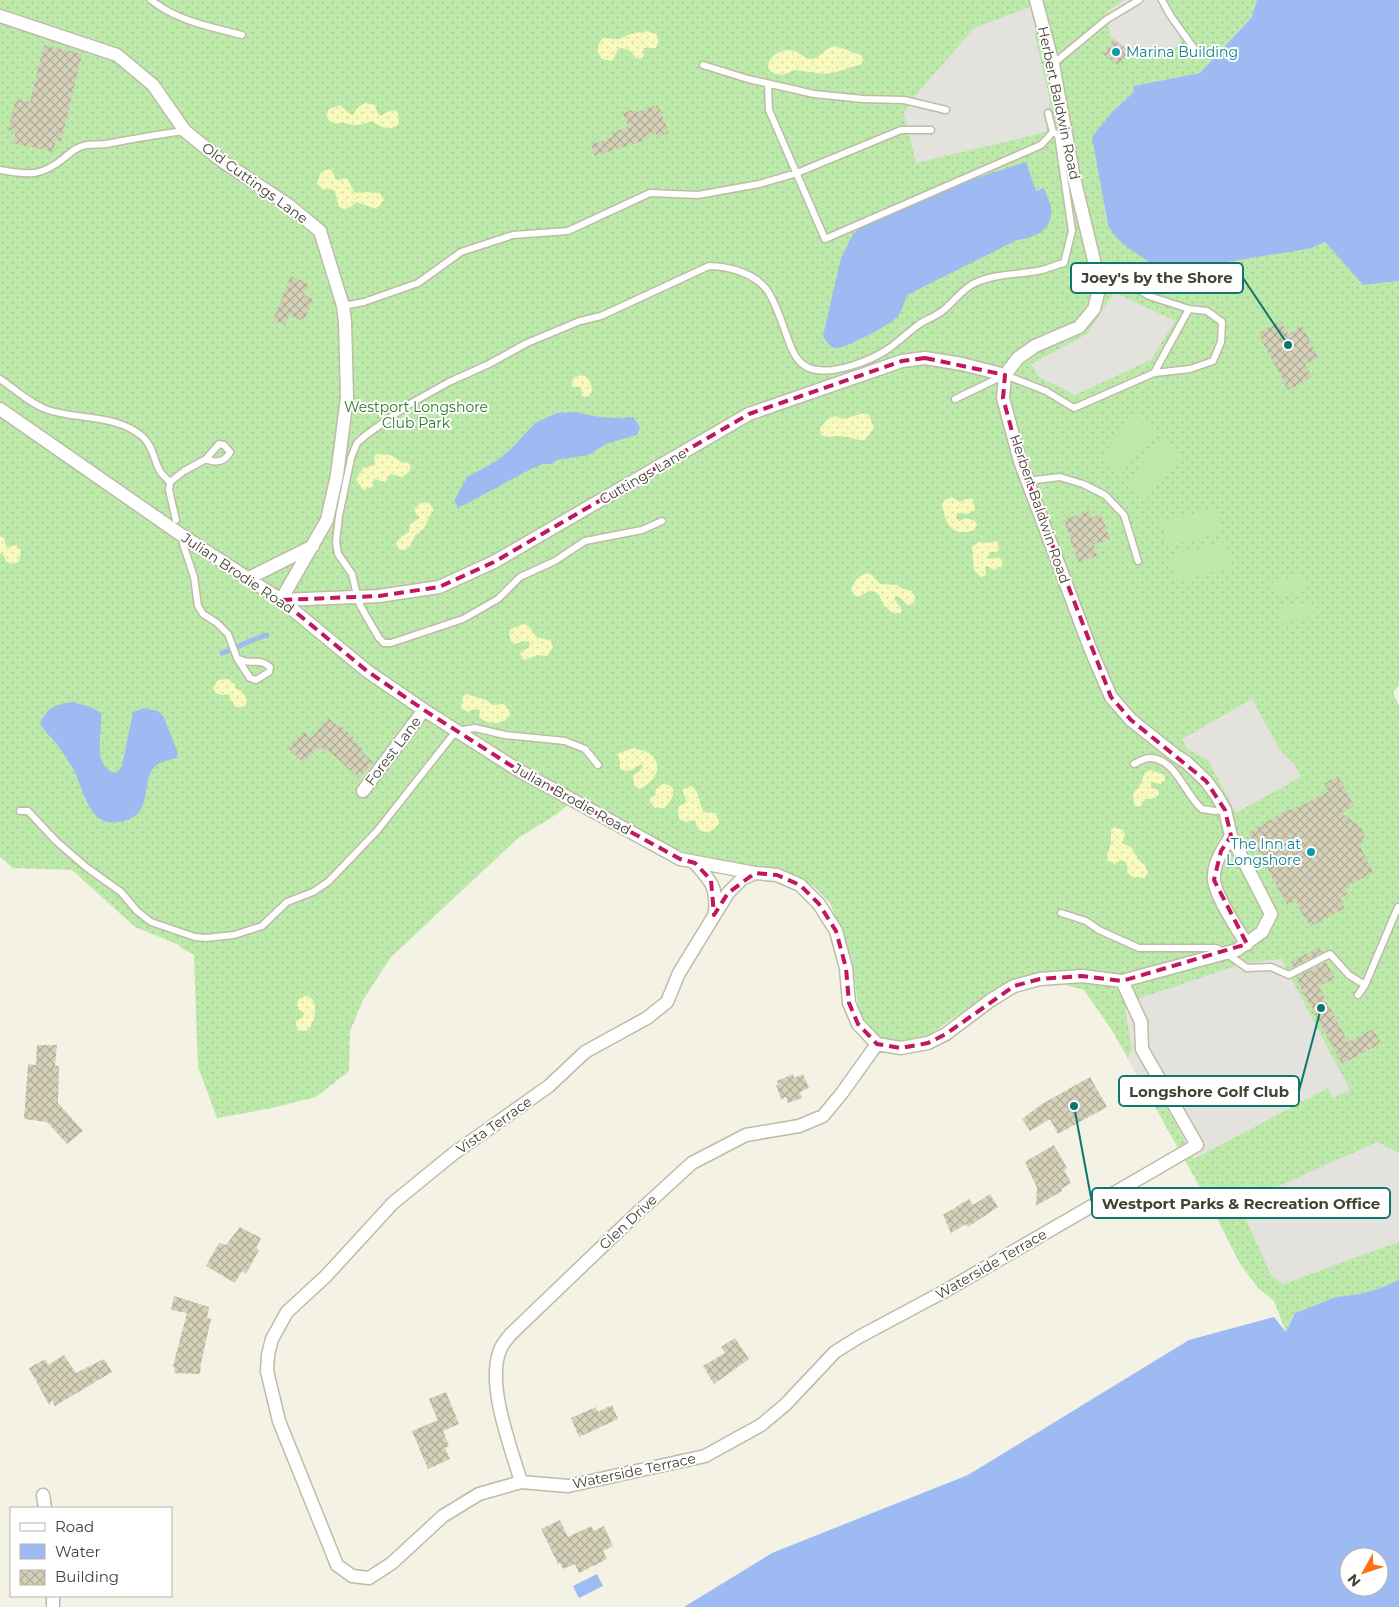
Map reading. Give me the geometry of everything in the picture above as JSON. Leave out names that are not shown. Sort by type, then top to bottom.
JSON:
[{"type":"street","name":"Herbert Baldwin Road","points":[[1036,0],[1053,64],[1074,178],[1100,285],[1094,309],[1078,327],[1035,346],[1018,358],[1005,375],[1003,398],[1020,461],[1090,648],[1111,697],[1131,720],[1186,762],[1206,781],[1224,810],[1231,836],[1271,914],[1262,932],[1247,944],[1226,953],[1122,981]]},
{"type":"street","name":"Old Cuttings Lane","points":[[0,16],[117,55],[153,85],[186,131],[222,161],[287,204],[320,231],[345,322],[347,397],[337,474],[326,520],[281,600]]},
{"type":"street","name":"Cuttings Lane","points":[[281,600],[379,596],[439,587],[494,562],[749,414],[902,360],[926,358],[962,364],[1005,375]]},
{"type":"street","name":"Julian Brodie Road","points":[[0,409],[180,534],[281,600],[367,671],[518,770],[680,859],[755,873],[777,875],[800,885],[819,904],[836,931],[846,968],[849,1003],[858,1024],[876,1044]]},
{"type":"street","points":[[249,578],[313,546]]},
{"type":"street","name":"Forest Lane","points":[[363,792],[424,710]]},
{"type":"street","points":[[1231,836],[1221,851],[1216,865],[1214,880],[1234,924],[1247,944]]},
{"type":"street","points":[[695,863],[711,880],[716,898],[714,916]]},
{"type":"street","name":"Vista Terrace","points":[[272,1339],[287,1312],[326,1276],[393,1203],[454,1154],[549,1086],[585,1052],[647,1018],[667,1002],[680,973],[728,893],[742,879],[755,873]]},
{"type":"street","points":[[876,1044],[901,1048],[928,1043],[946,1034],[991,1000],[1014,986],[1040,979],[1082,976],[1122,981]]},
{"type":"street","name":"Waterside Terrace","points":[[272,1339],[268,1354],[267,1371],[279,1420],[337,1565],[352,1576],[369,1578],[392,1563],[443,1516],[479,1494],[520,1482],[568,1486],[705,1456],[761,1425],[785,1405],[835,1352],[1197,1146],[1142,1049],[1142,1022],[1122,981]]},
{"type":"street","name":"Glen Drive","points":[[520,1482],[502,1416],[496,1381],[496,1367],[500,1349],[510,1334],[692,1163],[746,1135],[799,1126],[822,1116],[842,1093],[876,1044]]},
{"type":"street","points":[[42,1495],[45,1507]]},
{"type":"lane","points":[[151,0],[160,7],[190,21],[242,35]]},
{"type":"lane","points":[[1053,64],[1106,20],[1139,0]]},
{"type":"lane","points":[[1162,0],[1198,54]]},
{"type":"lane","points":[[703,65],[768,84],[814,94],[863,99],[904,100],[946,110]]},
{"type":"lane","points":[[768,84],[769,110],[825,239],[1041,145],[1053,132]]},
{"type":"lane","points":[[662,521],[642,530],[585,540],[555,562],[520,577],[498,599],[463,619],[391,643],[384,643],[379,638],[365,614],[352,574],[338,554],[336,542],[339,516],[351,458],[357,444],[366,434],[426,394],[489,364],[527,343],[580,321],[601,316],[709,266],[718,266],[741,272],[760,282],[769,292],[793,352],[801,364],[810,369],[823,371],[845,368],[868,360],[890,348],[919,324],[941,312],[968,286],[978,281],[997,276],[1041,270],[1064,263],[1072,231],[1058,134],[1053,132],[1048,113]]},
{"type":"lane","points":[[342,306],[364,302],[418,283],[462,252],[513,235],[568,231],[650,193],[698,194],[759,184],[797,173],[902,130],[931,130]]},
{"type":"lane","points":[[0,170],[17,173],[38,173],[56,164],[75,149],[88,145],[186,131]]},
{"type":"lane","points":[[955,399],[1005,375],[1046,390],[1074,408],[1154,373],[1190,369],[1213,361],[1221,342],[1222,322],[1206,311],[1190,309],[1149,296],[1095,263]]},
{"type":"lane","points":[[1154,373],[1190,309]]},
{"type":"lane","points":[[0,379],[35,404],[47,409],[108,421],[126,427],[142,437],[149,445],[156,457],[160,472],[170,482]]},
{"type":"lane","points":[[176,520],[169,490],[170,482],[184,471],[206,459]]},
{"type":"lane","points":[[1028,481],[1060,477],[1083,484],[1105,495],[1124,515],[1138,561]]},
{"type":"lane","points":[[183,544],[194,577],[198,606],[203,614],[223,628],[228,634],[237,658],[250,678],[256,680],[269,672],[270,667],[264,662],[244,662],[237,658]]},
{"type":"lane","points":[[20,811],[28,811],[56,841],[121,892],[140,914],[151,922],[195,937],[206,938],[234,935],[262,926],[287,902],[313,892],[328,882],[377,831],[452,736],[463,730],[475,728],[505,735],[565,741],[585,749],[598,765]]},
{"type":"lane","points":[[1134,764],[1148,758],[1166,764],[1202,810],[1224,810]]},
{"type":"lane","points":[[1358,995],[1365,985],[1398,907]]},
{"type":"lane","points":[[1061,913],[1086,921],[1098,930],[1139,948],[1216,948],[1247,968],[1271,967],[1289,975],[1330,954],[1349,975],[1365,985]]},
{"type":"highlighted area","points":[[925,358],[1005,375],[1003,398],[1020,461],[1111,697],[1131,720],[1206,781],[1225,810],[1231,836],[1221,851],[1214,880],[1247,944],[1122,981],[1082,976],[1040,979],[1014,986],[946,1034],[928,1043],[901,1048],[877,1044],[858,1024],[849,1003],[846,968],[836,931],[819,904],[800,885],[777,875],[755,873],[728,893],[714,915],[711,880],[695,863],[680,859],[518,770],[424,710],[367,671],[281,600],[379,596],[439,587],[494,562],[749,414],[902,361]]},
{"type":"green space","name":"Westport Longshore Club Park","points":[[0,0],[1257,0],[1252,17],[1200,73],[1133,86],[1134,92],[1113,111],[1104,172],[1104,203],[1111,231],[1312,248],[1325,242],[1363,285],[1399,281],[1399,685],[1393,692],[1399,706],[1399,1280],[1361,1294],[1336,1297],[1295,1313],[1286,1332],[1274,1301],[1258,1288],[1240,1264],[1215,1214],[1113,1032],[1084,990],[1041,978],[996,989],[930,1034],[906,1043],[878,1037],[866,1024],[858,1005],[852,960],[830,903],[813,886],[711,865],[713,858],[686,853],[641,833],[579,797],[554,816],[518,838],[391,957],[363,1000],[350,1031],[349,1071],[316,1097],[272,1108],[217,1118],[198,1067],[194,955],[179,945],[135,927],[72,870],[13,868],[0,857]]},
{"type":"green space","points":[[1135,415],[1155,432],[1119,476],[1099,459]]},
{"type":"green space","points":[[1162,438],[1183,454],[1146,499],[1126,483]]},
{"type":"green space","points":[[1216,508],[1222,533],[1167,546],[1161,521]]},
{"type":"green space","points":[[1225,542],[1231,568],[1175,581],[1169,555]]},
{"type":"green space","points":[[1303,575],[1307,589],[1275,597],[1271,583]]},
{"type":"green space","points":[[1310,601],[1314,616],[1282,623],[1278,609]]},
{"type":"sand","points":[[647,31],[656,34],[659,40],[656,48],[644,48],[642,58],[637,59],[629,50],[621,48],[618,49],[611,61],[602,59],[598,46],[603,38],[619,39],[630,34]]},
{"type":"sand","points":[[836,46],[861,55],[862,64],[824,74],[794,70],[783,75],[772,73],[768,68],[770,60],[780,52],[794,51],[812,59]]},
{"type":"sand","points":[[365,103],[375,105],[377,112],[381,116],[395,110],[398,113],[399,123],[393,128],[371,121],[354,125],[331,122],[326,116],[329,109],[340,105],[353,115],[357,108]]},
{"type":"sand","points":[[329,169],[333,171],[335,179],[347,178],[355,193],[380,193],[384,200],[377,209],[356,202],[348,208],[339,207],[335,191],[322,189],[317,183],[321,172]]},
{"type":"sand","points":[[580,375],[588,378],[591,383],[592,392],[587,397],[582,396],[581,387],[573,387],[571,383],[574,378]]},
{"type":"sand","points":[[863,413],[869,415],[874,428],[865,440],[821,435],[820,428],[829,418],[837,416],[842,419]]},
{"type":"sand","points":[[376,454],[391,455],[401,462],[408,463],[411,466],[409,472],[402,477],[390,474],[385,482],[374,479],[372,487],[363,490],[356,479],[363,468],[375,465],[374,457]]},
{"type":"sand","points":[[952,497],[960,502],[968,498],[973,499],[975,510],[967,514],[958,513],[956,516],[960,521],[966,518],[975,521],[977,525],[974,530],[960,532],[950,527],[945,517],[942,503]]},
{"type":"sand","points":[[422,502],[429,503],[434,510],[424,528],[415,536],[409,547],[405,550],[398,549],[396,543],[409,532],[410,524],[420,518],[415,512],[415,508]]},
{"type":"sand","points":[[0,536],[4,538],[6,546],[16,545],[21,550],[19,562],[12,564],[6,561],[3,554],[0,553]]},
{"type":"sand","points":[[995,541],[998,543],[999,550],[990,552],[988,557],[989,559],[999,557],[1003,562],[1002,566],[994,570],[987,566],[985,568],[986,575],[981,577],[974,570],[972,547],[979,542],[989,543]]},
{"type":"sand","points":[[867,573],[872,575],[880,584],[897,585],[912,591],[915,597],[914,604],[907,605],[896,596],[894,597],[902,611],[900,613],[892,613],[884,605],[879,594],[876,592],[869,591],[858,597],[853,594],[851,589],[857,578]]},
{"type":"sand","points":[[524,624],[537,637],[551,641],[553,647],[547,656],[537,655],[526,660],[523,659],[520,653],[529,647],[530,642],[525,641],[513,644],[509,633],[511,629]]},
{"type":"sand","points":[[228,679],[235,684],[235,688],[243,692],[247,700],[245,706],[237,708],[231,701],[229,694],[221,695],[216,693],[213,688],[218,680]]},
{"type":"sand","points":[[466,694],[486,700],[493,705],[504,704],[509,710],[510,716],[503,721],[495,723],[483,720],[479,717],[480,710],[474,709],[468,712],[461,708],[463,697]]},
{"type":"sand","points":[[634,748],[650,754],[657,764],[656,774],[653,779],[639,789],[634,785],[633,775],[639,772],[643,766],[641,764],[629,771],[620,769],[617,754]]},
{"type":"sand","points":[[1150,770],[1162,774],[1165,780],[1161,784],[1151,782],[1151,788],[1158,790],[1159,794],[1156,797],[1145,799],[1141,806],[1137,807],[1134,804],[1133,793],[1140,786],[1144,774]]},
{"type":"sand","points":[[663,784],[672,787],[672,798],[664,808],[655,808],[650,802],[650,798],[655,796],[656,789]]},
{"type":"sand","points":[[691,786],[697,793],[704,812],[715,813],[719,820],[717,826],[709,832],[697,828],[696,821],[686,822],[679,819],[678,807],[687,802],[682,790]]},
{"type":"sand","points":[[1114,827],[1123,830],[1125,834],[1122,843],[1131,847],[1139,860],[1145,865],[1148,873],[1144,878],[1132,877],[1128,873],[1124,861],[1121,860],[1114,864],[1107,860],[1111,843],[1111,830]]},
{"type":"sand","points":[[305,996],[313,1000],[315,1008],[313,1021],[306,1031],[297,1030],[296,1021],[303,1017],[304,1013],[298,1009],[298,1000]]},
{"type":"shaded area","points":[[1124,0],[1163,0],[1183,46],[1137,56],[1111,37],[1106,20],[1108,11]]},
{"type":"shaded area","points":[[1034,5],[1035,36],[1050,100],[1046,132],[916,163],[904,113],[914,97],[974,28]]},
{"type":"shaded area","points":[[1114,292],[1175,321],[1151,360],[1075,395],[1039,377],[1031,364],[1087,334]]},
{"type":"shaded area","points":[[1252,699],[1280,750],[1295,765],[1301,777],[1236,813],[1208,760],[1187,749],[1182,739]]},
{"type":"shaded area","points":[[1281,959],[1350,1090],[1333,1098],[1328,1088],[1194,1159],[1160,1095],[1143,1086],[1127,1058],[1132,1049],[1125,1008],[1140,998],[1245,963]]},
{"type":"shaded area","points":[[1377,1142],[1399,1153],[1399,1242],[1283,1284],[1271,1275],[1239,1204]]},
{"type":"water","points":[[1257,0],[1399,0],[1399,281],[1363,285],[1325,242],[1312,248],[1164,271],[1125,245],[1108,225],[1092,137],[1113,111],[1134,92],[1133,86],[1200,73],[1252,17]]},
{"type":"water","points":[[1026,162],[1036,191],[1044,188],[1050,205],[1051,215],[1049,222],[1042,231],[1036,235],[1017,240],[907,295],[902,310],[887,325],[842,347],[835,348],[829,344],[823,336],[841,258],[853,234],[862,226],[964,182]]},
{"type":"water","points":[[577,412],[591,416],[633,417],[640,427],[637,435],[608,443],[588,455],[557,460],[551,464],[543,464],[458,507],[454,501],[467,477],[495,462],[512,448],[535,423],[557,413]]},
{"type":"water","points":[[73,702],[91,707],[101,713],[100,755],[107,769],[114,773],[122,766],[133,712],[144,708],[158,711],[163,716],[178,753],[176,758],[160,763],[154,768],[149,778],[143,804],[139,812],[132,818],[108,822],[100,819],[93,812],[72,767],[40,723],[46,713],[53,707]]},
{"type":"water","points":[[1399,1280],[1399,1607],[684,1607],[772,1553],[968,1475],[1189,1340],[1274,1317],[1286,1332],[1295,1313],[1336,1297],[1361,1294]]},
{"type":"water","points":[[597,1574],[603,1586],[579,1598],[573,1586]]},
{"type":"building","name":"Marina Building","points":[[1114,39],[1129,51],[1118,65],[1103,54]]},
{"type":"building","points":[[44,45],[82,54],[61,141],[56,140],[53,152],[13,143],[16,131],[8,130],[16,99],[30,102]]},
{"type":"building","points":[[658,105],[669,133],[657,137],[655,133],[644,137],[645,140],[595,156],[591,144],[607,140],[613,136],[612,133],[628,127],[623,113],[636,109],[637,112]]},
{"type":"building","points":[[291,276],[308,284],[304,295],[313,299],[304,321],[289,315],[285,325],[273,320]]},
{"type":"building","points":[[1281,321],[1288,334],[1302,326],[1318,357],[1305,364],[1312,377],[1288,390],[1258,333]]},
{"type":"building","points":[[1089,511],[1091,518],[1101,514],[1110,539],[1094,544],[1097,556],[1078,562],[1064,520]]},
{"type":"building","points":[[329,718],[337,726],[339,724],[355,739],[363,749],[360,751],[373,762],[359,778],[328,750],[325,753],[320,747],[303,762],[288,748],[304,731],[311,738]]},
{"type":"building","name":"The Inn at Longshore","points":[[1338,776],[1354,806],[1341,813],[1360,826],[1363,831],[1364,837],[1360,846],[1373,872],[1344,888],[1348,894],[1340,898],[1345,908],[1310,927],[1295,900],[1287,905],[1248,833],[1289,809],[1299,807],[1329,791],[1324,783]]},
{"type":"building","points":[[1319,948],[1322,953],[1293,967],[1291,961]]},
{"type":"building","points":[[1326,962],[1335,978],[1319,987],[1348,1042],[1373,1029],[1381,1043],[1342,1064],[1297,981],[1299,980],[1298,976]]},
{"type":"building","points":[[37,1045],[57,1045],[55,1066],[59,1066],[58,1103],[83,1131],[67,1144],[47,1122],[24,1119],[28,1064],[36,1065]]},
{"type":"building","points":[[793,1074],[794,1078],[803,1074],[809,1088],[800,1092],[802,1098],[788,1103],[786,1097],[781,1099],[776,1085],[778,1084],[777,1081]]},
{"type":"building","points":[[1090,1077],[1107,1107],[1058,1134],[1050,1119],[1030,1131],[1022,1119],[1042,1104]]},
{"type":"building","points":[[1054,1145],[1067,1168],[1064,1170],[1071,1183],[1061,1189],[1062,1191],[1036,1206],[1037,1188],[1025,1162]]},
{"type":"building","points":[[990,1194],[998,1207],[968,1227],[966,1224],[951,1233],[943,1215],[969,1199],[973,1205]]},
{"type":"building","points":[[240,1227],[261,1238],[256,1248],[259,1250],[246,1274],[242,1271],[235,1283],[206,1266],[219,1243],[226,1245]]},
{"type":"building","points":[[174,1296],[209,1307],[207,1318],[211,1319],[200,1374],[174,1373],[175,1368],[173,1366],[187,1313],[171,1310]]},
{"type":"building","points":[[735,1338],[749,1359],[714,1384],[703,1366],[725,1353],[721,1347]]},
{"type":"building","points":[[64,1355],[76,1373],[104,1359],[112,1372],[55,1406],[52,1400],[49,1405],[29,1368],[45,1359],[48,1365]]},
{"type":"building","points":[[446,1392],[459,1424],[443,1431],[449,1446],[445,1448],[450,1459],[428,1469],[412,1431],[438,1420],[429,1399]]},
{"type":"building","points":[[612,1405],[618,1419],[579,1437],[571,1418],[596,1407],[598,1412]]},
{"type":"building","points":[[560,1520],[568,1537],[591,1526],[594,1531],[604,1526],[613,1546],[603,1551],[607,1559],[579,1573],[575,1564],[563,1569],[560,1563],[558,1564],[541,1529]]},
{"type":"waterway","points":[[222,653],[267,635]]},
{"type":"place","name":"Marina Building","points":[[1116,52]]},
{"type":"place","name":"Joey's by the Shore","points":[[1288,345]]},
{"type":"place","name":"The Inn at Longshore","points":[[1311,852]]},
{"type":"place","name":"Longshore Golf Club","points":[[1321,1008]]},
{"type":"place","name":"Westport Parks & Recreation Office","points":[[1074,1106]]}]
